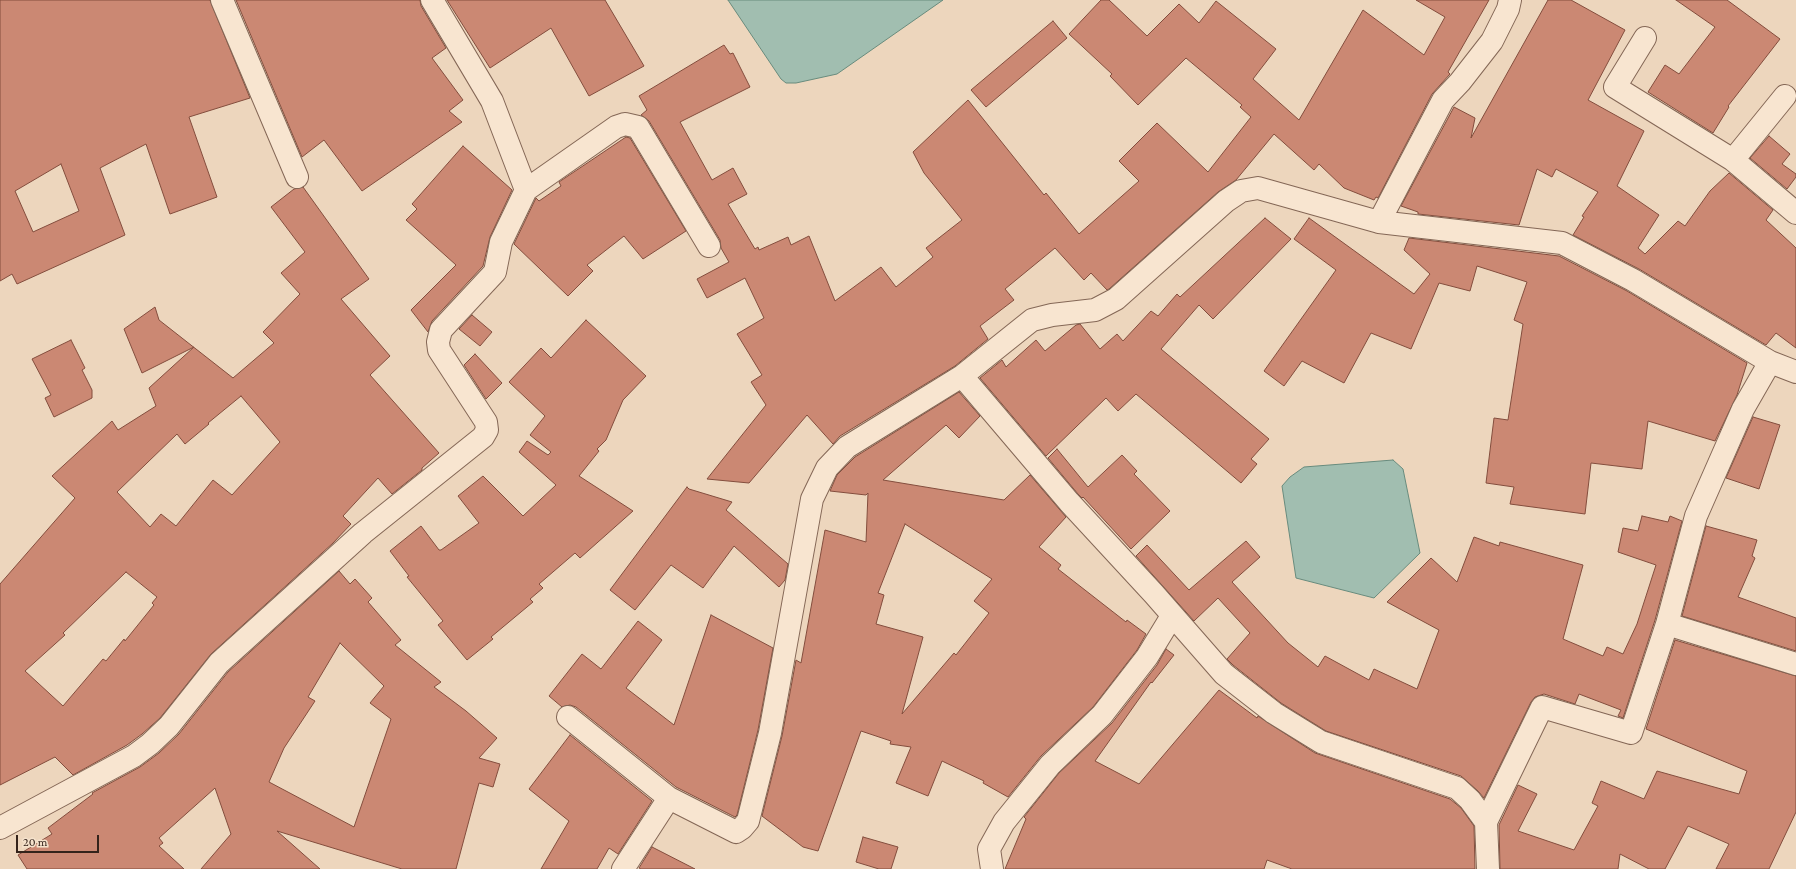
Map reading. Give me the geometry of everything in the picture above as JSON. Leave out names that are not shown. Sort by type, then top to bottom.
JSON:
[{"type":"street","points":[[222,0],[297,177]]},
{"type":"street","points":[[432,0],[492,101],[526,190]]},
{"type":"street","points":[[1379,222],[1442,100],[1460,82],[1492,41],[1508,9],[1510,0]]},
{"type":"street","points":[[1645,38],[1615,87],[1733,160],[1796,213]]},
{"type":"street","points":[[1733,160],[1785,96]]},
{"type":"street","points":[[0,828],[134,756],[150,744],[169,726],[219,663],[363,533],[483,437],[487,430],[486,422],[439,350],[438,342],[441,330],[495,272],[501,242],[526,190],[616,127],[625,124],[638,127],[708,246]]},
{"type":"street","points":[[568,717],[669,798],[736,832],[742,828],[748,821],[770,733],[812,500],[827,468],[847,447],[962,376],[1032,320],[1052,315],[1095,310],[1116,299],[1226,201],[1241,191],[1258,188],[1379,222],[1562,243],[1633,280],[1770,362],[1796,372]]},
{"type":"street","points":[[1488,869],[1486,822],[1542,707],[1631,733],[1667,624],[1696,516],[1742,409],[1770,362]]},
{"type":"street","points":[[962,376],[1068,502],[1224,674],[1274,713],[1321,742],[1457,788],[1470,800],[1486,822]]},
{"type":"street","points":[[992,869],[989,849],[1004,822],[1050,765],[1102,715],[1147,657],[1172,616]]},
{"type":"street","points":[[1667,624],[1796,664]]},
{"type":"street","points":[[623,869],[669,798]]},
{"type":"shaded area","points":[[728,0],[943,0],[837,74],[796,83],[786,83],[781,79]]},
{"type":"shaded area","points":[[1393,460],[1403,469],[1420,553],[1374,598],[1296,578],[1282,486],[1290,477],[1304,467]]},
{"type":"building","points":[[0,0],[210,0],[250,98],[189,117],[217,197],[170,214],[146,144],[100,168],[125,235],[17,284],[12,274],[0,281]],"holes":[[[61,164],[79,211],[33,232],[15,191]]]},
{"type":"building","points":[[236,0],[420,0],[421,6],[446,48],[432,58],[463,100],[449,111],[462,122],[362,191],[324,140],[302,157]]},
{"type":"building","points":[[447,0],[605,0],[644,66],[589,96],[551,28],[490,68]]},
{"type":"building","points":[[1101,0],[1109,0],[1147,36],[1179,4],[1199,23],[1216,1],[1276,49],[1253,79],[1299,120],[1363,10],[1424,55],[1445,17],[1416,0],[1489,0],[1448,72],[1450,74],[1432,94],[1378,198],[1376,197],[1374,200],[1344,188],[1319,164],[1314,170],[1274,134],[1236,180],[1218,192],[1109,289],[1107,290],[1091,273],[1084,280],[1055,248],[1005,289],[1014,300],[980,326],[988,339],[955,366],[840,436],[833,444],[807,415],[749,483],[707,479],[766,405],[751,382],[762,375],[737,334],[764,318],[745,278],[707,298],[697,279],[729,262],[721,248],[720,240],[649,121],[641,115],[647,110],[639,96],[724,45],[730,54],[733,53],[750,87],[680,122],[712,180],[733,168],[747,194],[728,204],[755,249],[758,247],[759,250],[788,237],[791,245],[809,236],[835,301],[881,267],[896,287],[933,257],[926,248],[962,220],[924,173],[913,152],[968,100],[1044,195],[1046,193],[1079,234],[1139,181],[1119,161],[1157,123],[1208,172],[1251,117],[1240,107],[1242,105],[1186,58],[1138,105],[1110,76],[1112,74],[1069,34]]},
{"type":"building","points":[[1548,0],[1571,0],[1625,30],[1588,100],[1644,131],[1617,186],[1659,215],[1638,248],[1645,254],[1678,221],[1685,226],[1710,191],[1729,173],[1773,210],[1766,220],[1796,248],[1796,348],[1776,333],[1766,345],[1639,269],[1573,235],[1584,217],[1582,216],[1598,192],[1556,169],[1552,177],[1537,169],[1519,225],[1418,214],[1418,212],[1401,206],[1454,107],[1475,118],[1471,138]]},
{"type":"building","points":[[1676,0],[1727,0],[1780,39],[1728,106],[1729,107],[1713,133],[1648,92],[1665,65],[1679,74],[1715,27]]},
{"type":"building","points":[[1053,21],[1067,38],[986,107],[971,90]]},
{"type":"building","points":[[1769,136],[1790,154],[1782,164],[1796,174],[1796,177],[1787,189],[1750,158]]},
{"type":"building","points":[[626,137],[630,138],[686,231],[643,259],[624,236],[587,265],[593,271],[568,296],[514,244],[536,198],[539,201],[561,186],[559,182]]},
{"type":"building","points":[[463,146],[512,190],[490,237],[483,266],[432,321],[428,332],[411,310],[456,265],[406,220],[417,209],[412,204]]},
{"type":"building","points":[[303,187],[369,279],[341,299],[390,356],[370,375],[439,453],[422,468],[422,470],[392,494],[378,478],[343,516],[351,524],[333,543],[211,654],[160,718],[142,734],[127,745],[73,775],[55,757],[0,785],[0,584],[75,498],[52,476],[112,421],[118,430],[156,406],[149,388],[194,347],[233,378],[274,343],[263,332],[300,294],[281,273],[305,252],[271,207],[294,189]],"holes":[[[241,396],[280,442],[232,495],[213,480],[176,526],[161,514],[150,527],[117,492],[177,434],[185,444]],[[126,572],[157,597],[152,603],[154,605],[125,641],[124,639],[106,661],[103,659],[63,706],[25,671],[65,635],[63,633]]]},
{"type":"building","points":[[1265,218],[1291,239],[1213,319],[1199,305],[1161,349],[1269,439],[1251,459],[1257,464],[1241,483],[1136,394],[1118,411],[1106,398],[1046,456],[980,378],[1002,360],[1006,367],[1036,340],[1045,351],[1076,325],[1080,324],[1100,349],[1117,334],[1123,341],[1151,311],[1158,316],[1177,294],[1180,297]]},
{"type":"building","points":[[1309,218],[1414,294],[1430,274],[1404,250],[1409,238],[1559,256],[1627,291],[1747,363],[1737,395],[1715,441],[1648,421],[1642,469],[1591,463],[1585,514],[1510,504],[1514,487],[1486,483],[1494,418],[1508,420],[1523,324],[1514,320],[1527,282],[1477,266],[1470,291],[1439,283],[1411,349],[1371,333],[1344,383],[1302,361],[1284,386],[1264,371],[1336,270],[1294,239]]},
{"type":"building","points":[[155,307],[159,320],[194,347],[142,373],[124,329]]},
{"type":"building","points":[[472,315],[492,332],[480,346],[459,329]]},
{"type":"building","points":[[586,320],[646,376],[623,400],[606,440],[597,449],[599,451],[579,476],[633,511],[580,558],[575,553],[539,584],[543,588],[530,599],[533,602],[491,637],[493,639],[467,660],[438,625],[443,621],[407,577],[409,576],[390,551],[421,526],[439,550],[441,550],[479,523],[458,496],[483,476],[523,516],[556,485],[519,452],[527,441],[548,455],[551,452],[530,435],[545,416],[509,382],[541,348],[551,358]]},
{"type":"building","points":[[71,340],[85,368],[82,370],[92,390],[92,398],[54,417],[45,398],[51,395],[32,359]]},
{"type":"building","points":[[475,354],[502,383],[486,399],[464,365]]},
{"type":"building","points":[[959,392],[980,416],[959,438],[946,425],[883,480],[1004,500],[1030,475],[1066,517],[1039,547],[1061,565],[1058,569],[1126,622],[1127,620],[1146,634],[1137,650],[1093,707],[1041,756],[1008,797],[983,783],[984,781],[942,761],[928,796],[896,783],[911,747],[890,744],[891,741],[861,731],[818,851],[803,847],[762,816],[782,736],[796,660],[801,663],[825,530],[866,542],[868,493],[866,495],[830,491],[837,475],[855,457]],"holes":[[[905,524],[992,579],[974,601],[989,613],[956,655],[954,653],[902,714],[923,637],[876,624],[884,595],[878,593]]]},
{"type":"building","points":[[1753,417],[1780,425],[1759,489],[1726,478]]},
{"type":"building","points":[[1057,449],[1088,487],[1122,455],[1137,471],[1134,474],[1170,511],[1131,549],[1083,497],[1082,498],[1078,494],[1048,458]]},
{"type":"building","points":[[687,487],[689,489],[732,502],[726,510],[788,564],[785,580],[779,587],[734,546],[703,588],[671,565],[635,610],[610,590]]},
{"type":"building","points":[[1642,516],[1668,522],[1670,516],[1682,521],[1655,620],[1623,718],[1618,716],[1621,710],[1579,694],[1575,704],[1544,694],[1535,697],[1531,702],[1484,798],[1461,776],[1326,731],[1281,703],[1227,659],[1250,633],[1218,598],[1194,621],[1136,556],[1147,545],[1189,590],[1246,541],[1260,557],[1232,582],[1288,643],[1318,667],[1325,656],[1369,680],[1374,669],[1417,689],[1439,630],[1387,602],[1431,558],[1457,582],[1474,537],[1499,546],[1500,542],[1583,565],[1563,639],[1603,656],[1607,647],[1623,654],[1637,624],[1656,565],[1618,552],[1623,528],[1638,531]]},
{"type":"building","points":[[1706,526],[1757,540],[1752,556],[1755,558],[1738,597],[1796,618],[1796,651],[1682,616]]},
{"type":"building","points":[[339,571],[350,584],[355,579],[372,598],[368,602],[401,640],[395,645],[441,682],[434,687],[466,711],[497,738],[479,758],[500,764],[493,787],[479,783],[456,869],[402,869],[277,831],[320,869],[201,869],[231,834],[215,788],[159,838],[163,843],[159,846],[184,869],[27,869],[18,855],[52,834],[48,828],[93,794],[92,793],[140,767],[159,753],[179,734],[228,672]],"holes":[[[340,643],[384,686],[370,703],[391,719],[354,827],[269,782],[284,748],[315,701],[308,697]]]},
{"type":"building","points":[[711,615],[773,648],[758,730],[737,815],[735,817],[676,787],[576,707],[570,705],[562,707],[549,696],[582,654],[601,669],[638,621],[662,640],[626,688],[674,725]]},
{"type":"building","points":[[1675,640],[1796,676],[1796,812],[1769,869],[1716,869],[1729,844],[1688,826],[1665,869],[1649,869],[1620,854],[1618,869],[1500,869],[1499,825],[1518,785],[1537,794],[1518,831],[1574,850],[1598,806],[1592,803],[1601,781],[1644,799],[1657,771],[1739,794],[1747,771],[1646,729]]},
{"type":"building","points":[[1166,649],[1174,655],[1152,683],[1151,682],[1095,761],[1139,784],[1219,690],[1257,718],[1258,716],[1315,753],[1450,799],[1461,808],[1474,826],[1475,869],[1292,869],[1267,860],[1264,869],[1005,869],[1026,819],[1024,817],[1059,773],[1112,723],[1157,665]]},
{"type":"building","points":[[570,735],[652,801],[618,854],[609,848],[597,869],[541,869],[569,821],[529,789]]},
{"type":"building","points":[[863,837],[898,847],[891,869],[879,869],[856,862]]},
{"type":"building","points":[[652,847],[695,869],[639,868]]}]
